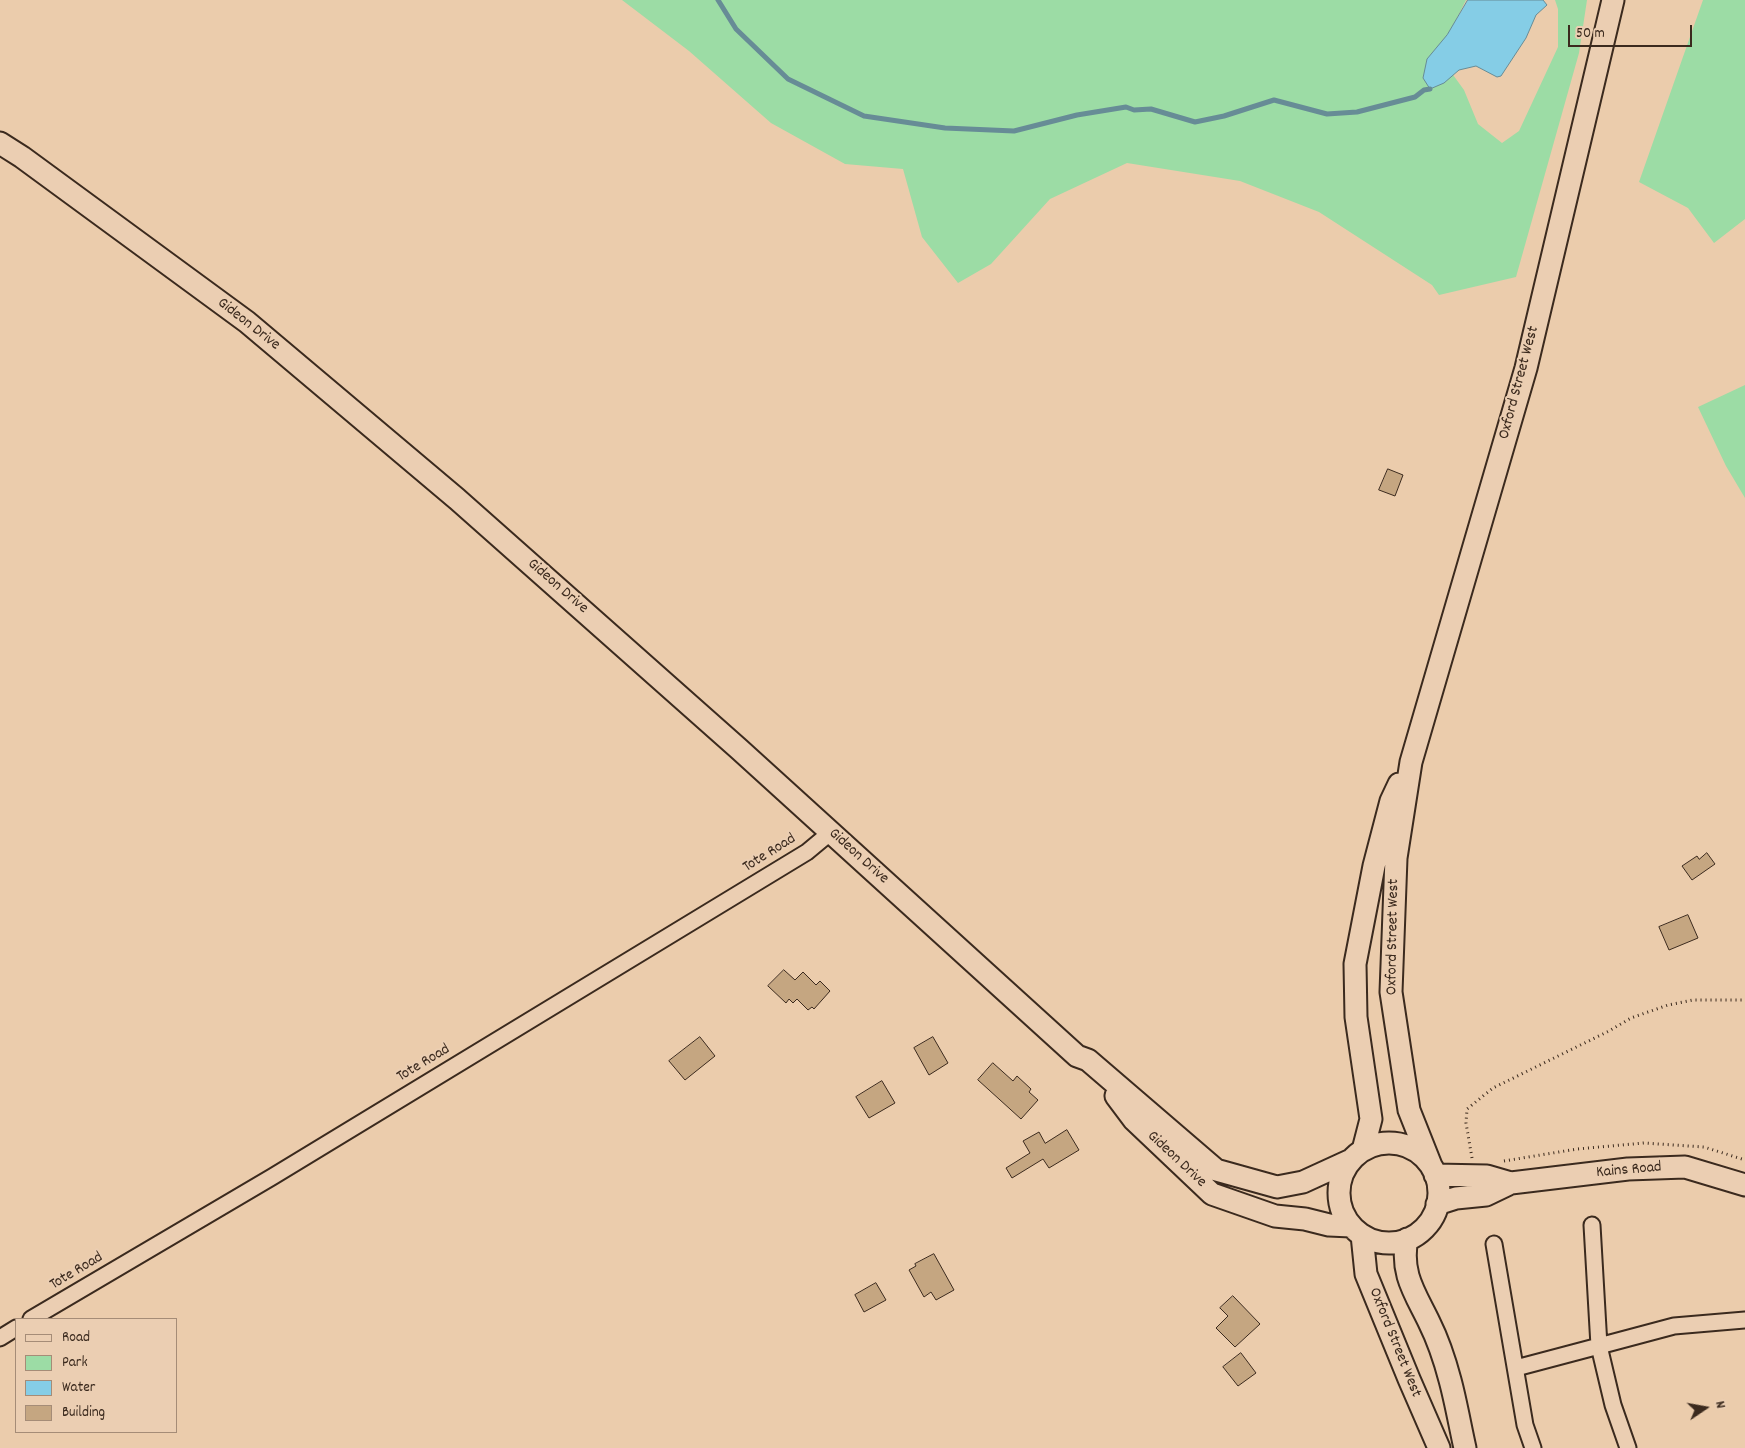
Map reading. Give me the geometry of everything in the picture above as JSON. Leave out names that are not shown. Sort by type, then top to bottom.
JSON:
[{"type":"main road","name":"Oxford Street West","points":[[1434,1172],[1409,1110],[1391,992],[1396,858],[1411,762],[1526,368],[1613,0]]},
{"type":"main road","name":"Gideon Drive","points":[[0,143],[22,157],[247,322],[457,499],[732,742],[1077,1056],[1088,1060],[1216,1170],[1277,1187],[1303,1182],[1357,1155]]},
{"type":"main road","name":"Oxford Street West","points":[[1357,1155],[1371,1119],[1356,1017],[1355,964],[1374,866],[1391,801],[1411,762]]},
{"type":"main road","name":"Gideon Drive","points":[[1088,1060],[1134,1120],[1212,1194],[1275,1216],[1306,1219],[1357,1230]]},
{"type":"main road","points":[[1393,1143],[1408,1147],[1422,1156],[1434,1172],[1438,1190],[1437,1204],[1433,1215],[1418,1233],[1407,1239],[1392,1243],[1378,1241],[1357,1230],[1343,1214],[1339,1200],[1339,1186],[1343,1173],[1357,1155],[1376,1144],[1393,1143]]},
{"type":"main road","name":"Kains Road","points":[[1437,1204],[1456,1198],[1486,1194],[1511,1183],[1628,1169],[1685,1167],[1745,1184]]},
{"type":"main road","name":"Kains Road","points":[[1434,1172],[1487,1176],[1511,1183]]},
{"type":"main road","name":"Oxford Street West","points":[[1357,1230],[1366,1274],[1439,1448]]},
{"type":"main road","points":[[1407,1239],[1404,1252],[1405,1269],[1415,1296],[1430,1324],[1450,1380],[1465,1448]]},
{"type":"street","name":"Tote Road","points":[[33,1318],[272,1177],[807,852],[831,832]]},
{"type":"street","points":[[1592,1225],[1599,1346],[1613,1405],[1628,1448]]},
{"type":"street","points":[[1494,1244],[1525,1425],[1533,1448]]},
{"type":"street","points":[[1516,1368],[1674,1326],[1745,1320]]},
{"type":"street","points":[[0,1338],[15,1329]]},
{"type":"path","points":[[1473,1166],[1466,1123],[1467,1109],[1493,1088],[1609,1031],[1631,1018],[1659,1008],[1693,1000],[1745,1000]]},
{"type":"green space","points":[[622,0],[1466,0],[1445,42],[1443,61],[1464,90],[1478,124],[1502,143],[1519,131],[1558,47],[1558,9],[1555,0],[1587,0],[1579,53],[1516,277],[1439,295],[1432,285],[1319,212],[1240,181],[1127,163],[1050,199],[991,264],[958,283],[922,237],[903,169],[845,164],[771,123],[689,51]]},
{"type":"green space","points":[[1703,0],[1745,0],[1745,219],[1714,243],[1688,208],[1639,182]]},
{"type":"green space","points":[[1745,385],[1745,498],[1726,466],[1698,407]]},
{"type":"water","points":[[1468,0],[1543,0],[1547,5],[1536,15],[1526,38],[1501,76],[1497,77],[1476,66],[1459,70],[1444,83],[1430,89],[1423,78],[1427,59],[1447,35]]},
{"type":"building","points":[[1388,469],[1403,475],[1395,496],[1379,490]]},
{"type":"building","points":[[1707,853],[1715,864],[1692,880],[1682,866],[1697,856],[1699,859]]},
{"type":"building","points":[[1688,915],[1698,938],[1669,950],[1659,927]]},
{"type":"building","points":[[784,970],[795,980],[803,972],[816,985],[820,981],[830,991],[814,1009],[812,1007],[808,1010],[797,999],[793,1003],[789,999],[786,1003],[768,986]]},
{"type":"building","points":[[700,1037],[715,1056],[685,1080],[669,1061]]},
{"type":"building","points":[[933,1037],[948,1063],[929,1075],[914,1048]]},
{"type":"building","points":[[993,1063],[1013,1081],[1017,1076],[1031,1089],[1029,1092],[1038,1100],[1021,1119],[978,1080]]},
{"type":"building","points":[[882,1081],[895,1103],[869,1118],[856,1097]]},
{"type":"building","points":[[1067,1130],[1079,1150],[1049,1168],[1043,1159],[1012,1178],[1006,1168],[1030,1153],[1023,1141],[1039,1132],[1045,1143]]},
{"type":"building","points":[[934,1254],[954,1290],[936,1300],[931,1292],[924,1297],[909,1270],[916,1266],[915,1264]]},
{"type":"building","points":[[876,1283],[886,1300],[864,1312],[855,1295]]},
{"type":"building","points":[[1233,1296],[1260,1324],[1235,1347],[1216,1328],[1228,1316],[1220,1308]]},
{"type":"building","points":[[1241,1353],[1256,1373],[1238,1386],[1223,1367]]},
{"type":"waterway","points":[[718,0],[736,29],[788,79],[864,116],[945,128],[1014,131],[1077,115],[1126,107],[1134,110],[1151,109],[1195,122],[1224,116],[1274,100],[1327,114],[1357,112],[1415,97],[1424,90],[1430,89]]}]
